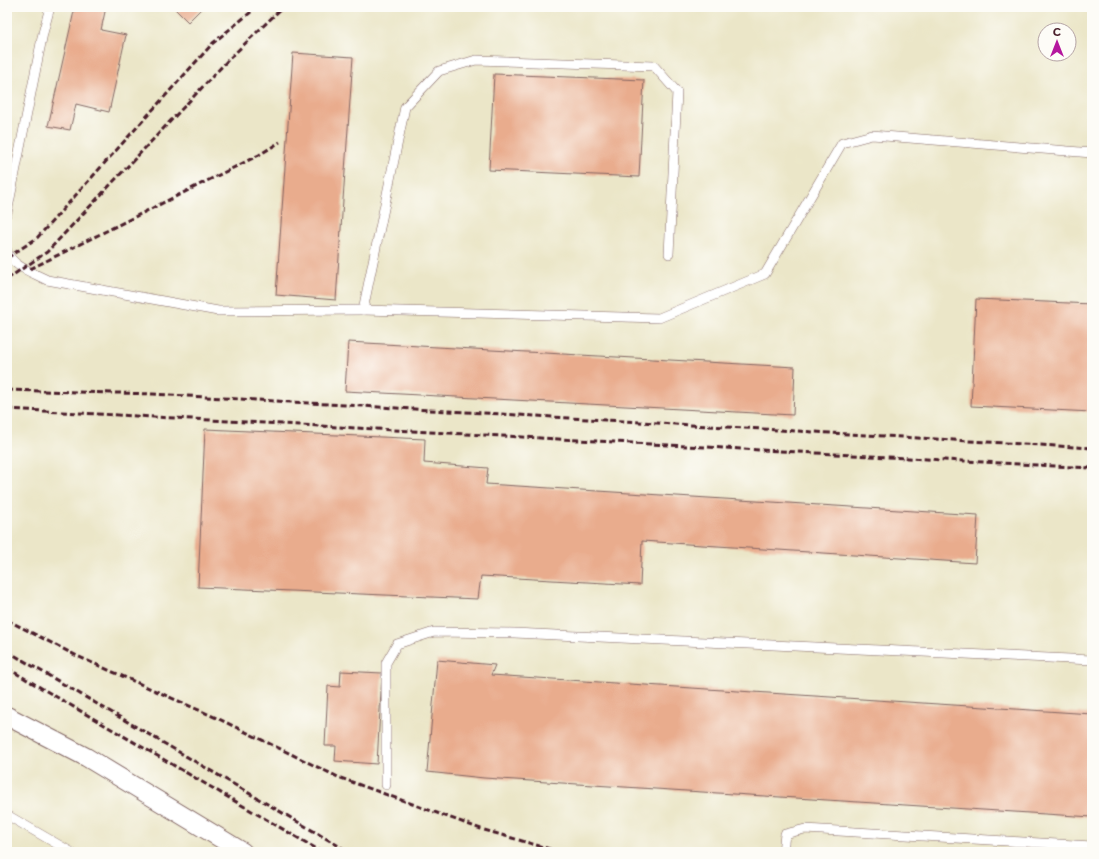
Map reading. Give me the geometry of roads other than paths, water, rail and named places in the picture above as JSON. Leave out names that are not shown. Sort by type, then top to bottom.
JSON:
[{"type":"street","points":[[7,716],[86,758],[243,852]]},
{"type":"lane","points":[[7,213],[43,33],[50,7]]},
{"type":"lane","points":[[363,310],[405,107],[439,71],[476,60],[654,66],[677,92],[669,254]]},
{"type":"lane","points":[[7,251],[8,257],[23,268],[47,280],[218,311],[363,310],[659,318],[765,274],[842,143],[872,135],[1092,153]]},
{"type":"lane","points":[[386,785],[386,663],[397,644],[434,632],[514,633],[1092,660]]},
{"type":"lane","points":[[7,815],[71,852]]},
{"type":"lane","points":[[783,852],[785,834],[805,829],[1092,846]]},
{"type":"railway","points":[[7,258],[37,238],[213,43],[257,7]]},
{"type":"railway","points":[[7,279],[47,252],[228,60],[283,7]]},
{"type":"railway","points":[[30,269],[259,155],[280,142]]},
{"type":"railway","points":[[7,390],[153,394],[1092,448]]},
{"type":"railway","points":[[7,409],[1092,468]]},
{"type":"railway","points":[[7,620],[77,656],[219,719],[338,777],[481,829],[560,852]]},
{"type":"railway","points":[[7,651],[349,852]]},
{"type":"railway","points":[[7,668],[322,852]]}]
